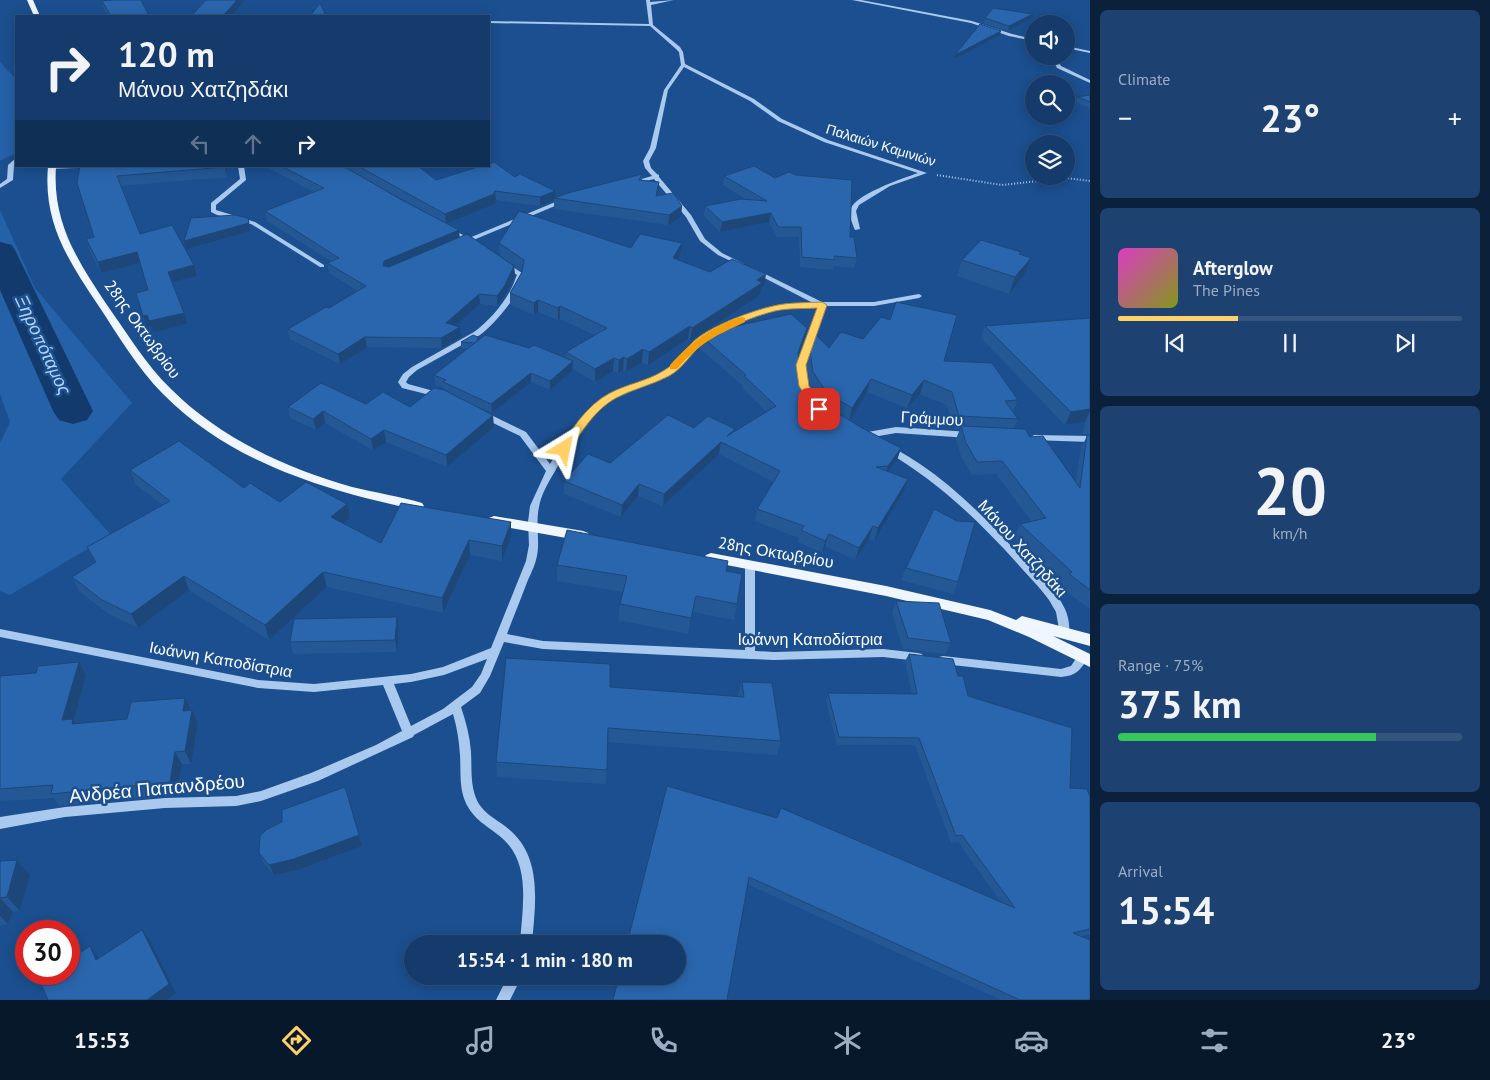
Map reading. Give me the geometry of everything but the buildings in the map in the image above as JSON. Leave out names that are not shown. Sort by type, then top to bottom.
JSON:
[{"type":"main road","points":[[30,0],[37,15]]},
{"type":"main road","name":"28ης Οκτωβρίου","points":[[52,167],[51,205],[61,236],[92,289],[140,359],[176,400],[222,435],[288,469],[350,491],[426,508]]},
{"type":"main road","points":[[484,519],[598,539]]},
{"type":"main road","name":"28ης Οκτωβρίου","points":[[693,555],[932,601],[1007,621]]},
{"type":"main road","points":[[1007,621],[1064,632],[1090,640]]},
{"type":"main road","points":[[1007,621],[1086,659]]},
{"type":"street","points":[[651,26],[648,2],[672,0]]},
{"type":"street","points":[[854,0],[972,22],[1025,38]]},
{"type":"street","points":[[490,22],[651,26],[678,48],[681,52],[683,65],[666,90],[653,148],[646,161],[648,168],[657,176],[689,216],[702,240],[720,254],[822,305],[801,365],[804,386],[809,394]]},
{"type":"street","points":[[1011,35],[1025,42]]},
{"type":"street","points":[[1075,49],[1090,52]]},
{"type":"street","name":"Παλαιών Καμινιών","points":[[683,65],[752,100],[780,120],[826,141],[924,173]]},
{"type":"street","points":[[1058,65],[1059,68],[1090,82]]},
{"type":"street","points":[[0,186],[10,180],[11,165],[15,161]]},
{"type":"street","points":[[241,167],[243,180],[213,204],[213,211],[253,223],[322,266]]},
{"type":"street","points":[[857,229],[853,211],[856,204],[888,185],[924,173]]},
{"type":"street","points":[[620,186],[657,176]]},
{"type":"street","points":[[556,196],[565,200]]},
{"type":"street","points":[[460,244],[565,200],[575,198]]},
{"type":"street","points":[[445,228],[476,245]]},
{"type":"street","points":[[449,398],[406,386],[402,382],[403,378],[419,365],[487,327],[505,304],[520,279],[520,274],[499,260]]},
{"type":"street","name":"Ανδρέα Παπανδρέου","points":[[0,823],[65,812],[165,803],[236,801],[261,796],[322,774],[410,734],[456,707],[472,695],[482,683],[533,553],[532,527],[536,500],[551,471],[587,417],[599,405],[613,395],[666,373],[680,363],[689,349],[704,338],[774,308],[876,304],[919,296]]},
{"type":"street","points":[[473,410],[523,434],[551,471]]},
{"type":"street","name":"Γράμμου","points":[[878,444],[859,434],[896,430],[979,436]]},
{"type":"street","points":[[1025,437],[1090,439]]},
{"type":"street","name":"Μάνου Χατζηδάκι","points":[[886,448],[909,460],[973,511],[1011,550],[1055,602],[1063,616],[1064,632]]},
{"type":"street","points":[[750,565],[750,655]]},
{"type":"street","name":"Ιωάννη Καποδίστρια","points":[[0,633],[271,686],[314,688],[387,682],[444,671],[495,651]]},
{"type":"street","name":"Ιωάννη Καποδίστρια","points":[[500,636],[543,645],[789,657],[883,653],[1061,673],[1076,669],[1086,659]]},
{"type":"street","points":[[387,682],[410,734]]},
{"type":"street","points":[[456,707],[464,738],[467,784],[471,802],[482,818],[508,836],[516,845],[527,869],[529,895],[527,935]]},
{"type":"street","points":[[503,1000],[511,985]]},
{"type":"path","name":"Παλαιών Καμινιών","points":[[924,173],[1002,185],[1066,178],[1090,181]]},
{"type":"shaded area","points":[[0,62],[15,78],[15,154],[0,161]]},
{"type":"shaded area","points":[[0,210],[35,288],[132,403],[61,479],[111,535],[10,595],[0,591],[0,443],[10,422],[0,394]]},
{"type":"waterway","name":"Ξηροπόταμος","points":[[0,252],[73,411]]},
{"type":"slow traffic","points":[[674,367],[680,363],[689,349],[704,338],[742,320]]},
{"type":"route","points":[[564,449],[587,417],[613,395],[666,373],[680,363],[689,349],[704,338],[774,308],[822,305],[801,365],[804,386],[819,409]]}]
